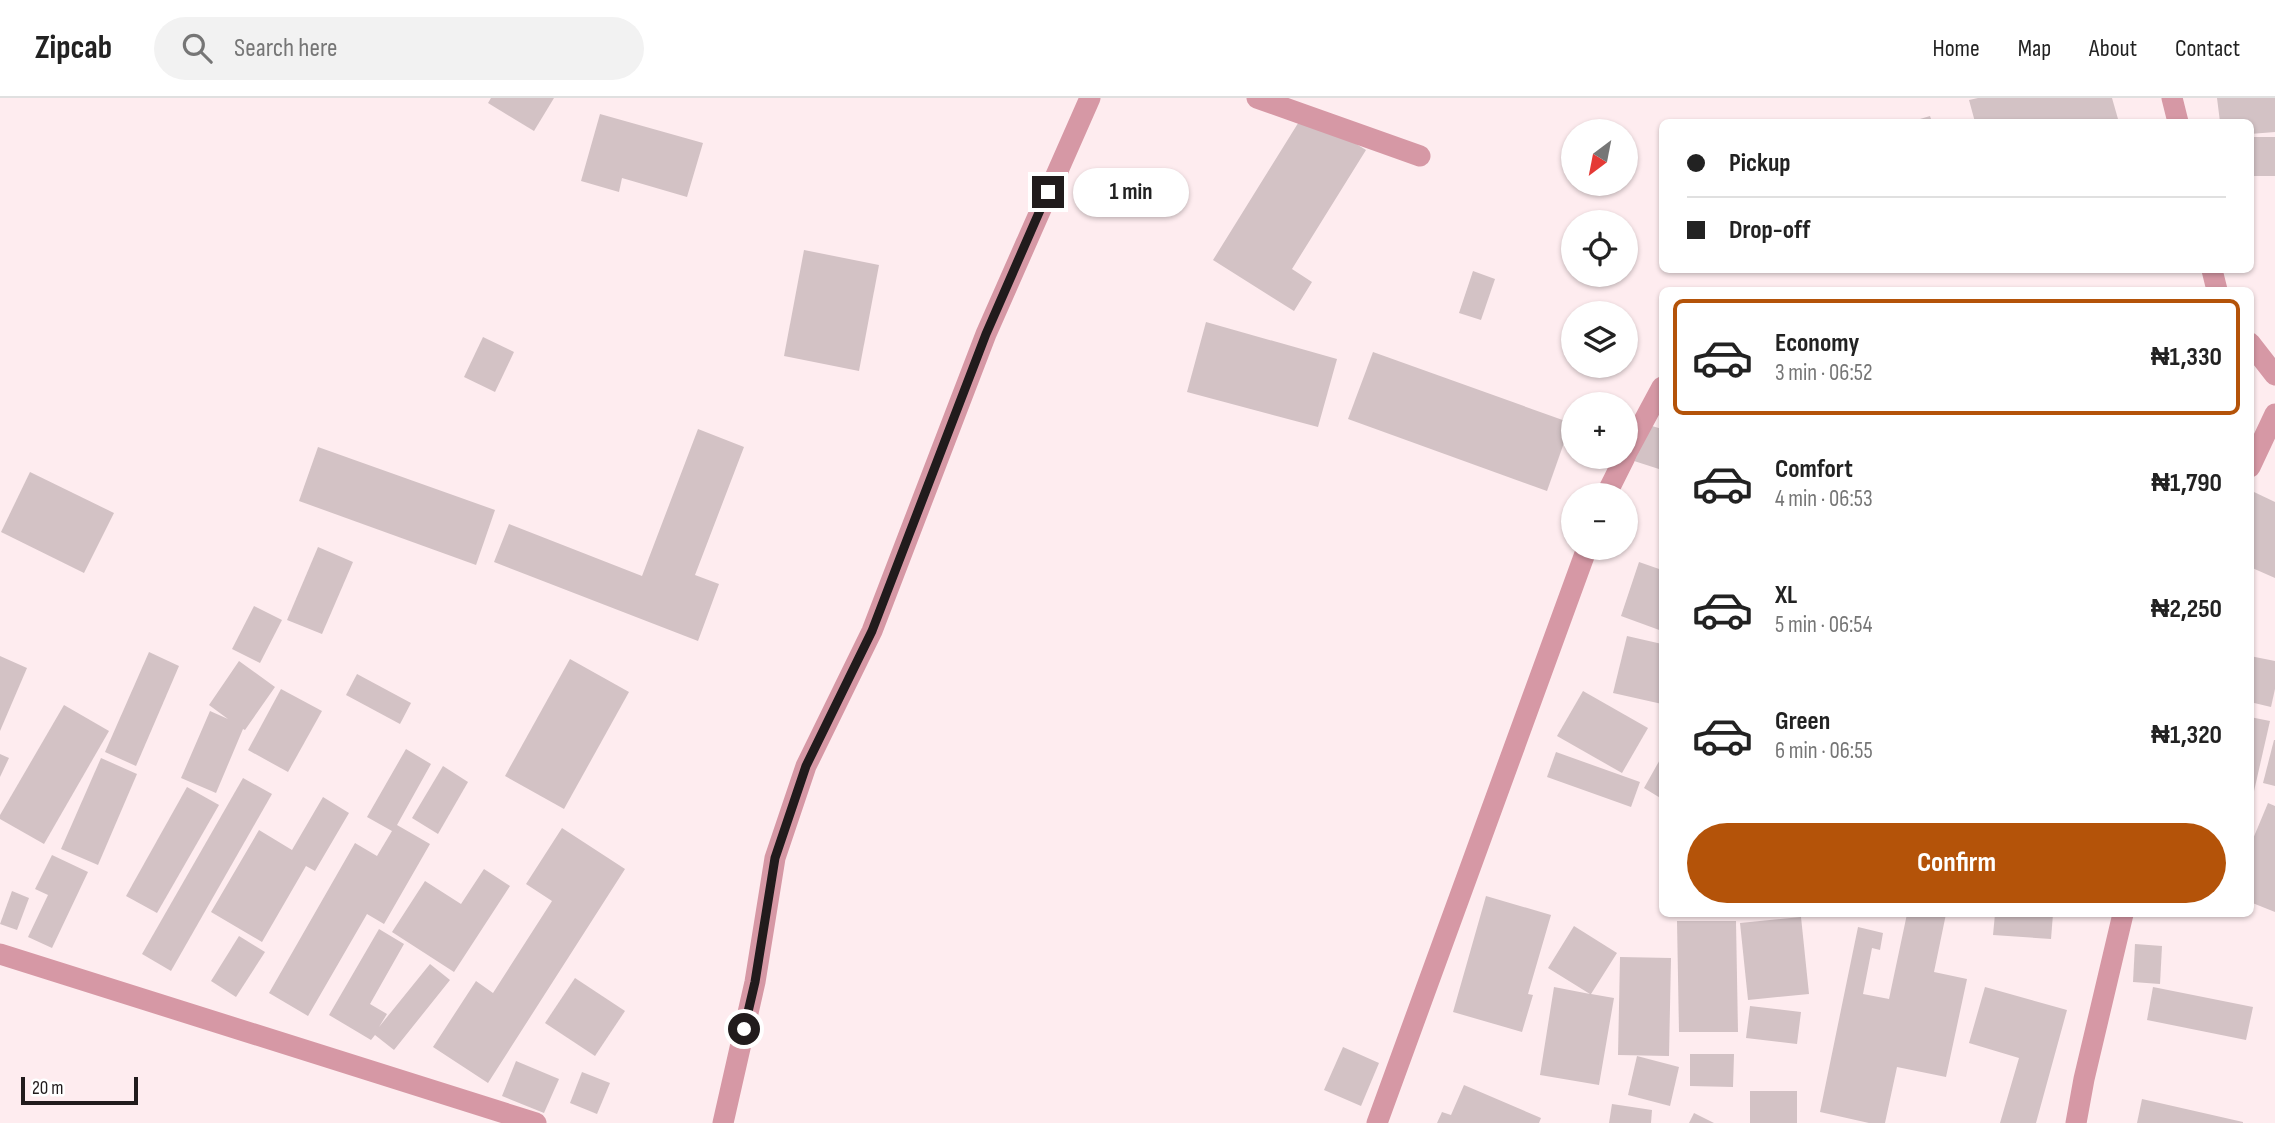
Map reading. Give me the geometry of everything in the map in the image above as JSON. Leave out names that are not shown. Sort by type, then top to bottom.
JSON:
[{"type":"street","points":[[723,1123],[755,982],[775,858],[806,766],[872,631],[986,334],[1090,98]]},
{"type":"street","points":[[1257,98],[1420,156]]},
{"type":"street","points":[[2172,98],[2177,119]]},
{"type":"street","points":[[2254,348],[2275,374]]},
{"type":"street","points":[[1638,432],[1659,393]]},
{"type":"street","points":[[2254,459],[2275,414]]},
{"type":"street","points":[[1377,1123],[1583,560]]},
{"type":"street","points":[[2076,1123],[2122,917]]},
{"type":"street","points":[[0,954],[536,1123]]},
{"type":"building","points":[[491,98],[554,98],[534,131],[488,103]]},
{"type":"building","points":[[2112,98],[2118,119],[1974,119],[1969,100]]},
{"type":"building","points":[[2217,98],[2275,98],[2275,132],[2254,134],[2254,119],[2220,119]]},
{"type":"building","points":[[1305,112],[1366,150],[1292,269],[1312,282],[1294,311],[1213,260]]},
{"type":"building","points":[[600,114],[703,143],[687,197],[622,178],[619,192],[581,181]]},
{"type":"building","points":[[2254,137],[2275,137],[2275,176],[2254,176]]},
{"type":"building","points":[[804,250],[879,265],[859,371],[784,356]]},
{"type":"building","points":[[1473,271],[1495,279],[1481,320],[1459,313]]},
{"type":"building","points":[[1206,322],[1337,359],[1318,427],[1187,392]]},
{"type":"building","points":[[483,337],[514,352],[495,392],[464,377]]},
{"type":"building","points":[[1373,352],[1561,419],[1561,451],[1547,491],[1348,419]]},
{"type":"building","points":[[1642,423],[1659,428],[1659,469],[1638,462],[1638,436]]},
{"type":"building","points":[[698,429],[744,447],[695,575],[719,584],[698,641],[494,562],[509,524],[642,576]]},
{"type":"building","points":[[318,447],[495,510],[476,565],[299,501]]},
{"type":"building","points":[[30,472],[114,513],[84,573],[1,532]]},
{"type":"building","points":[[2254,492],[2275,502],[2275,578],[2254,569]]},
{"type":"building","points":[[318,547],[353,562],[322,634],[287,620]]},
{"type":"building","points":[[1639,562],[1659,569],[1659,630],[1621,616]]},
{"type":"building","points":[[254,606],[282,620],[260,663],[232,649]]},
{"type":"building","points":[[1627,636],[1659,643],[1659,703],[1613,693]]},
{"type":"building","points":[[149,652],[179,666],[136,766],[105,752]]},
{"type":"building","points":[[0,656],[27,668],[0,731]]},
{"type":"building","points":[[2254,657],[2275,661],[2275,689],[2271,707],[2254,703]]},
{"type":"building","points":[[570,659],[629,692],[564,809],[505,776]]},
{"type":"building","points":[[239,661],[275,687],[245,730],[243,729],[216,793],[181,778],[210,711],[228,719],[209,705]]},
{"type":"building","points":[[357,674],[411,703],[400,724],[346,695]]},
{"type":"building","points":[[281,689],[322,711],[288,772],[248,750]]},
{"type":"building","points":[[1583,691],[1648,728],[1622,773],[1557,736]]},
{"type":"building","points":[[64,705],[109,731],[44,844],[0,819],[0,815]]},
{"type":"building","points":[[2254,718],[2270,721],[2254,791]]},
{"type":"building","points":[[2275,740],[2275,786],[2263,783]]},
{"type":"building","points":[[406,749],[431,764],[397,825],[430,844],[384,924],[367,914],[308,1016],[269,993],[355,843],[377,856],[392,831],[367,817]]},
{"type":"building","points":[[1556,752],[1640,782],[1631,807],[1547,777]]},
{"type":"building","points":[[0,754],[9,758],[0,777]]},
{"type":"building","points":[[101,758],[137,774],[98,865],[61,849]]},
{"type":"building","points":[[1659,761],[1659,797],[1644,788]]},
{"type":"building","points":[[443,766],[468,782],[438,834],[412,818]]},
{"type":"building","points":[[243,778],[272,794],[171,971],[142,954]]},
{"type":"building","points":[[187,787],[219,805],[157,913],[126,896]]},
{"type":"building","points":[[323,797],[349,813],[315,871],[306,866],[262,942],[211,912],[259,830],[292,850]]},
{"type":"building","points":[[2268,803],[2275,806],[2275,912],[2254,904],[2254,836]]},
{"type":"building","points":[[562,828],[625,869],[488,1083],[433,1047],[476,981],[493,993],[552,901],[526,884]]},
{"type":"building","points":[[52,855],[88,872],[52,948],[28,937],[48,895],[35,889]]},
{"type":"building","points":[[484,869],[510,886],[454,972],[392,932],[425,881],[461,904]]},
{"type":"building","points":[[12,891],[29,898],[17,930],[0,924]]},
{"type":"building","points":[[1486,896],[1551,915],[1528,994],[1533,995],[1522,1032],[1453,1012]]},
{"type":"building","points":[[1801,917],[1809,994],[1748,1000],[1740,923]]},
{"type":"building","points":[[1906,917],[1945,917],[1934,972],[1967,979],[1946,1077],[1897,1067],[1885,1123],[1869,1123],[1820,1112],[1858,927],[1883,933],[1880,950],[1872,948],[1863,994],[1889,999]]},
{"type":"building","points":[[1995,917],[2053,917],[2051,939],[1993,935]]},
{"type":"building","points":[[1677,921],[1736,921],[1738,1032],[1679,1032]]},
{"type":"building","points":[[1574,926],[1617,953],[1591,994],[1614,998],[1599,1085],[1540,1075],[1554,987],[1590,994],[1548,968]]},
{"type":"building","points":[[379,929],[404,944],[370,1004],[387,1014],[379,1027],[430,964],[450,980],[394,1050],[375,1035],[371,1040],[329,1015]]},
{"type":"building","points":[[239,936],[265,952],[236,997],[211,981]]},
{"type":"building","points":[[2135,944],[2162,946],[2160,984],[2133,982]]},
{"type":"building","points":[[1620,957],[1671,958],[1669,1056],[1618,1055]]},
{"type":"building","points":[[575,978],[625,1011],[595,1056],[545,1023]]},
{"type":"building","points":[[1985,987],[2067,1010],[2036,1123],[2000,1123],[2019,1058],[1969,1043]]},
{"type":"building","points":[[2153,987],[2253,1007],[2246,1040],[2147,1020]]},
{"type":"building","points":[[1750,1006],[1801,1012],[1797,1044],[1746,1038]]},
{"type":"building","points":[[1343,1047],[1379,1063],[1361,1106],[1324,1090]]},
{"type":"building","points":[[1690,1054],[1734,1054],[1733,1087],[1690,1086]]},
{"type":"building","points":[[1637,1056],[1679,1067],[1670,1106],[1628,1095]]},
{"type":"building","points":[[516,1061],[559,1079],[544,1113],[502,1096]]},
{"type":"building","points":[[582,1072],[610,1083],[597,1114],[570,1103]]},
{"type":"building","points":[[1464,1085],[1541,1118],[1539,1123],[1437,1123],[1442,1112],[1451,1115]]},
{"type":"building","points":[[1750,1091],[1797,1091],[1797,1123],[1750,1123]]},
{"type":"building","points":[[2142,1099],[2243,1122],[2243,1123],[2137,1123]]},
{"type":"building","points":[[1612,1104],[1652,1110],[1651,1123],[1609,1123]]},
{"type":"building","points":[[1694,1113],[1714,1123],[1689,1123]]},
{"type":"route","points":[[744,1029],[755,982],[775,858],[806,766],[872,631],[986,334],[1048,192]]}]
